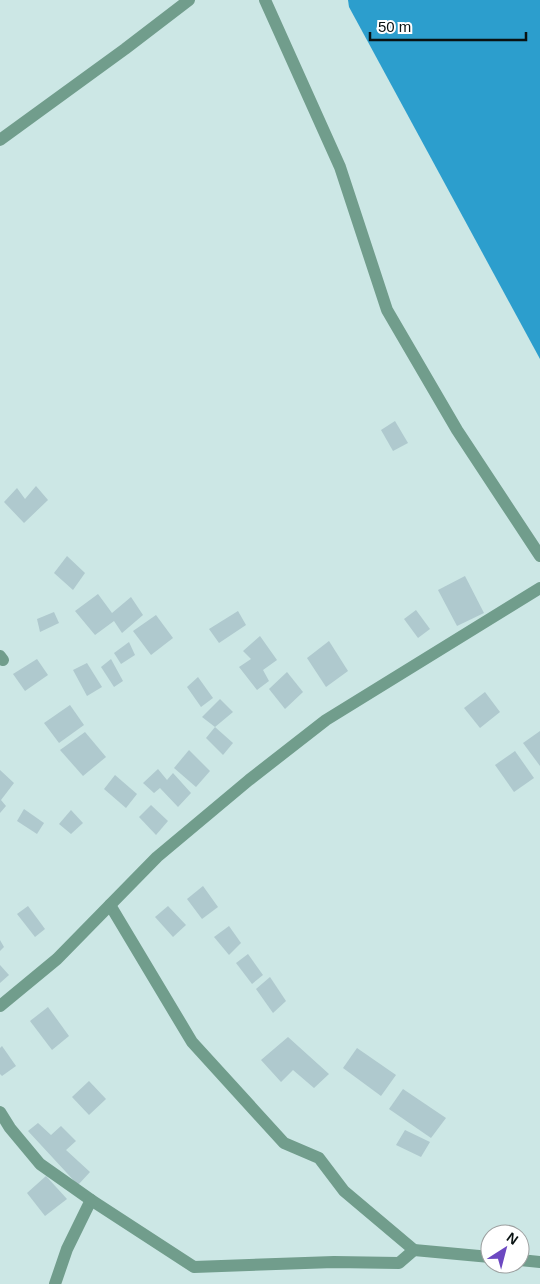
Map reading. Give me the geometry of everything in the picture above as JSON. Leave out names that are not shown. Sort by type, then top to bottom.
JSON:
[{"type":"street","points":[[0,140],[189,0]]},
{"type":"street","points":[[265,0],[340,167],[387,310],[457,430],[540,556]]},
{"type":"street","points":[[0,1006],[57,959],[157,857],[326,720],[540,588]]},
{"type":"street","points":[[110,905],[192,1042],[284,1143],[318,1158],[344,1191],[414,1250],[480,1256]]},
{"type":"street","points":[[0,1112],[10,1128],[40,1164],[91,1200],[194,1267],[334,1262],[399,1263],[414,1250]]},
{"type":"street","points":[[55,1284],[67,1249],[91,1200]]},
{"type":"water","points":[[348,0],[540,0],[540,359],[349,7]]},
{"type":"building","points":[[395,421],[408,443],[393,451],[381,430]]},
{"type":"building","points":[[36,486],[48,500],[24,523],[4,502],[17,488],[25,499]]},
{"type":"building","points":[[67,556],[85,573],[73,590],[54,573]]},
{"type":"building","points":[[465,576],[484,613],[457,626],[438,590]]},
{"type":"building","points":[[98,594],[112,613],[131,597],[143,615],[122,633],[114,621],[95,635],[75,611]]},
{"type":"building","points":[[416,610],[430,629],[418,638],[404,619]]},
{"type":"building","points":[[238,611],[246,625],[219,643],[209,629]]},
{"type":"building","points":[[54,612],[59,623],[40,632],[37,619]]},
{"type":"building","points":[[156,615],[173,638],[151,655],[133,631]]},
{"type":"building","points":[[260,636],[277,660],[263,670],[269,681],[257,690],[239,667],[251,659],[243,651]]},
{"type":"building","points":[[329,641],[348,671],[326,687],[307,658]]},
{"type":"building","points":[[129,642],[135,655],[121,664],[114,653]]},
{"type":"building","points":[[37,659],[48,675],[25,691],[13,674]]},
{"type":"building","points":[[111,659],[123,681],[114,687],[101,667]]},
{"type":"building","points":[[87,663],[102,687],[87,696],[73,670]]},
{"type":"building","points":[[287,672],[303,692],[285,709],[269,689]]},
{"type":"building","points":[[198,677],[213,698],[201,707],[187,687]]},
{"type":"building","points":[[485,692],[500,712],[480,728],[464,708]]},
{"type":"building","points":[[220,699],[233,712],[215,727],[202,717]]},
{"type":"building","points":[[70,705],[84,725],[59,743],[44,723]]},
{"type":"building","points":[[215,727],[233,743],[223,755],[206,738]]},
{"type":"building","points":[[540,731],[540,766],[523,743]]},
{"type":"building","points":[[85,732],[106,757],[83,776],[60,750]]},
{"type":"building","points":[[189,750],[210,771],[196,787],[174,768]]},
{"type":"building","points":[[515,751],[534,778],[514,792],[495,765]]},
{"type":"building","points":[[158,769],[167,780],[173,773],[191,793],[178,807],[160,788],[154,793],[143,783]]},
{"type":"building","points":[[0,770],[14,783],[1,800],[6,806],[0,813]]},
{"type":"building","points":[[115,775],[137,794],[126,808],[104,789]]},
{"type":"building","points":[[151,805],[168,821],[156,835],[139,817]]},
{"type":"building","points":[[24,809],[44,823],[37,834],[17,821]]},
{"type":"building","points":[[71,810],[83,823],[71,834],[59,824]]},
{"type":"building","points":[[203,886],[218,907],[202,919],[187,899]]},
{"type":"building","points":[[28,906],[45,929],[35,937],[17,914]]},
{"type":"building","points":[[168,906],[186,925],[173,937],[155,917]]},
{"type":"building","points":[[229,926],[241,943],[229,955],[214,937]]},
{"type":"building","points":[[0,940],[4,947],[0,951]]},
{"type":"building","points":[[248,954],[263,975],[252,984],[236,963]]},
{"type":"building","points":[[0,965],[9,975],[0,983]]},
{"type":"building","points":[[270,977],[286,1001],[273,1013],[256,989]]},
{"type":"building","points":[[48,1007],[69,1036],[52,1050],[30,1021]]},
{"type":"building","points":[[288,1037],[329,1074],[314,1088],[293,1070],[281,1082],[261,1060]]},
{"type":"building","points":[[2,1046],[16,1066],[2,1076],[0,1074],[0,1048]]},
{"type":"building","points":[[357,1048],[396,1075],[381,1096],[343,1068]]},
{"type":"building","points":[[89,1081],[106,1099],[89,1115],[72,1097]]},
{"type":"building","points":[[403,1089],[446,1118],[431,1138],[389,1109]]},
{"type":"building","points":[[38,1123],[51,1135],[61,1126],[76,1141],[66,1150],[90,1172],[78,1185],[28,1131]]},
{"type":"building","points":[[405,1130],[430,1142],[421,1157],[396,1145]]},
{"type":"building","points":[[46,1176],[67,1199],[45,1216],[27,1193]]}]
